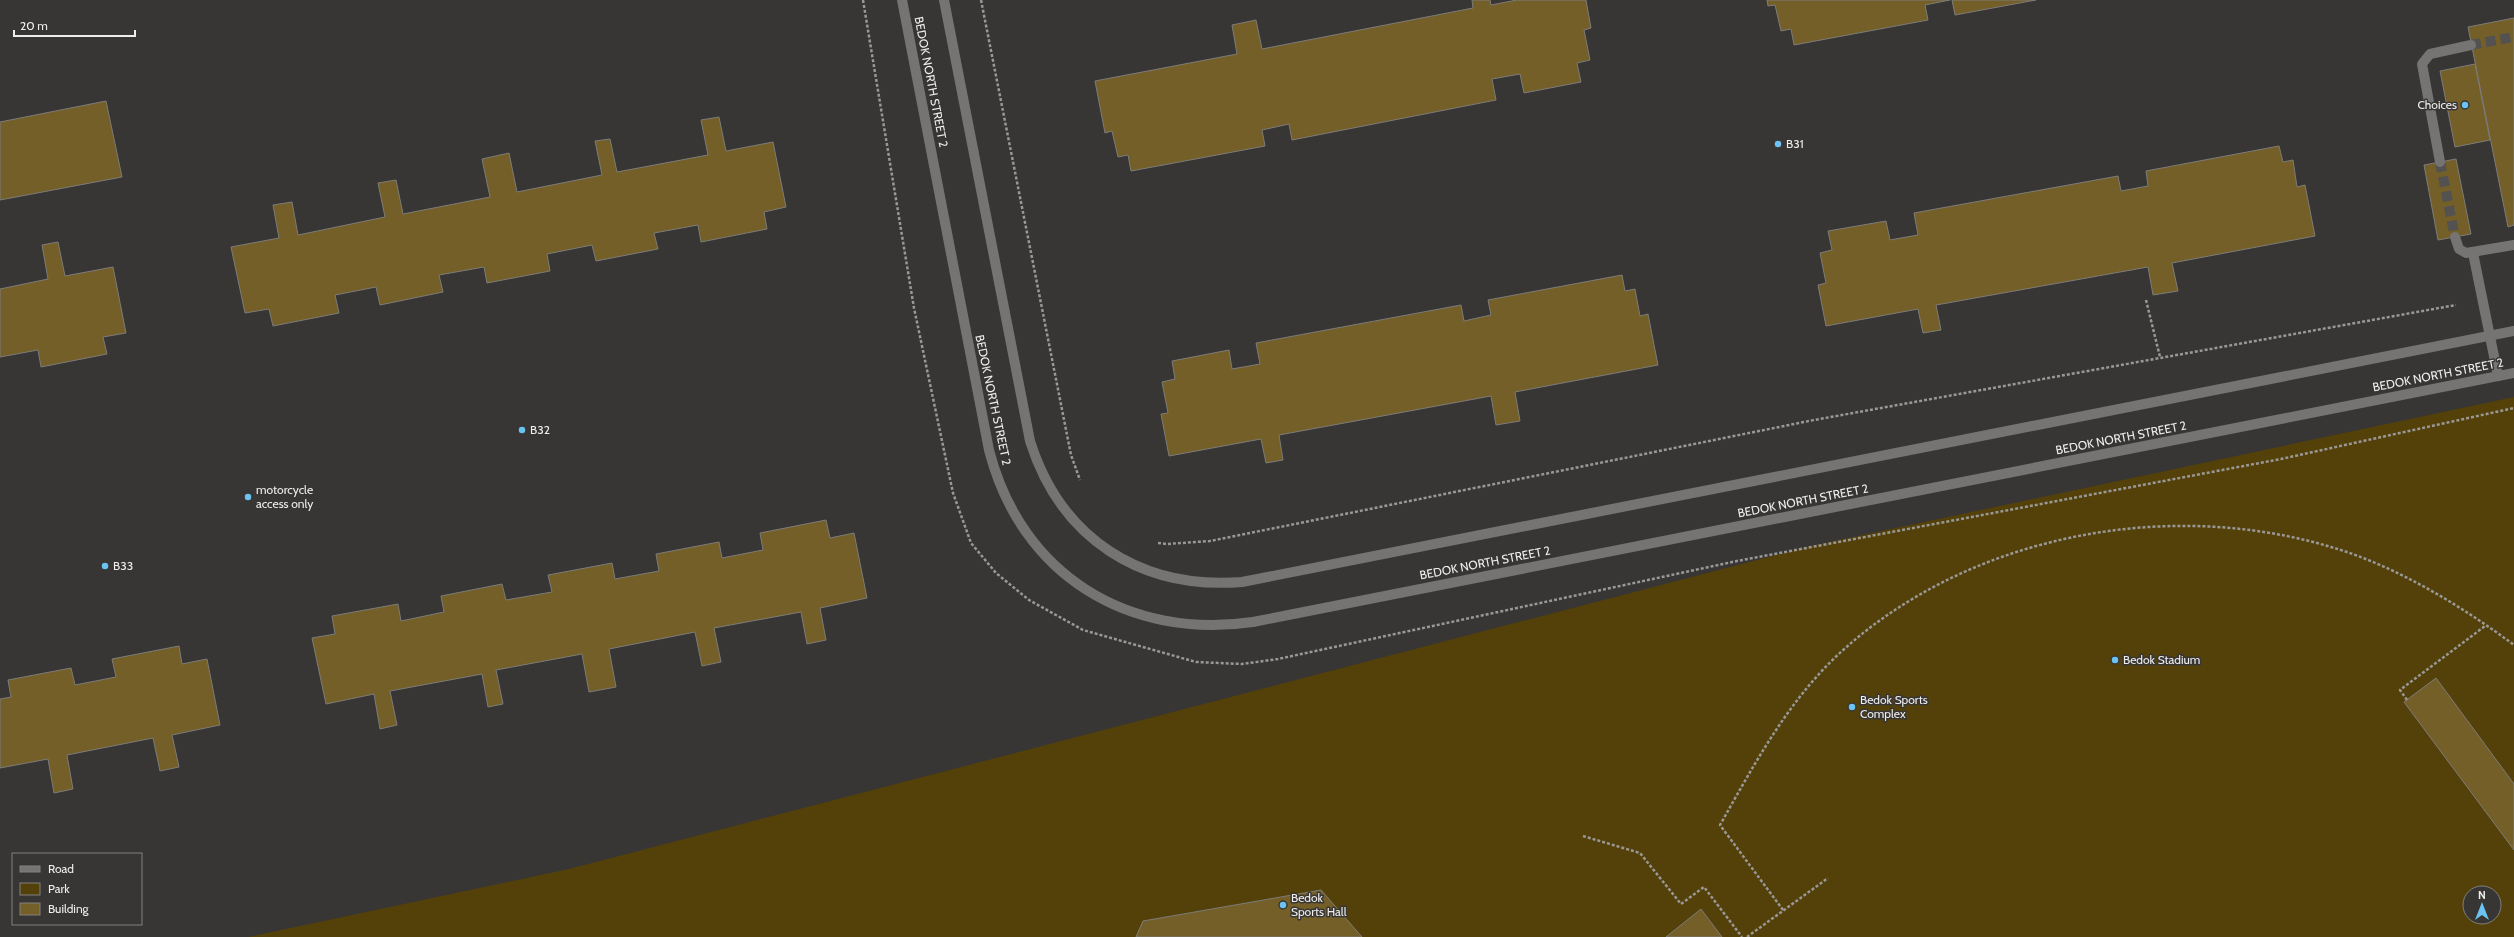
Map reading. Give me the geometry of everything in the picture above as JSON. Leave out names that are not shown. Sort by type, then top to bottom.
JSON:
[{"type":"street","name":"BEDOK NORTH STREET 2","points":[[902,0],[989,450],[1000,485],[1016,518],[1026,533],[1037,548],[1063,574],[1110,604],[1162,622],[1198,626],[1254,622],[2514,373]]},
{"type":"street","points":[[944,0],[1030,441],[1041,472],[1067,513],[1102,547],[1145,570],[1177,580],[1209,583],[1242,582],[2514,330]]},
{"type":"street","points":[[2440,162],[2422,64],[2430,54],[2471,45]]},
{"type":"street","points":[[2455,237],[2461,250],[2466,253],[2514,245]]},
{"type":"street","points":[[2473,253],[2498,376]]},
{"type":"path","points":[[863,0],[914,308],[953,493],[971,543],[996,573],[1029,600],[1083,630],[1160,654],[1196,662],[1242,664],[1278,659],[1737,561],[2281,459],[2514,408]]},
{"type":"path","points":[[981,0],[1069,447],[1081,481]]},
{"type":"path","points":[[2146,300],[2160,357]]},
{"type":"path","points":[[1154,542],[1167,544],[1210,541],[1806,422],[2160,357],[2483,301]]},
{"type":"path","points":[[1784,910],[1720,825],[1780,723],[1802,694],[1841,652],[1903,605],[1939,584],[1978,567],[2017,553],[2096,534],[2162,526],[2226,526],[2291,536],[2352,554],[2430,592],[2514,645]]},
{"type":"path","points":[[2407,700],[2400,690],[2485,626]]},
{"type":"path","points":[[1583,836],[1640,853],[1681,904],[1704,887],[1742,937]]},
{"type":"path","points":[[1747,937],[1828,878]]},
{"type":"green space","name":"Bedok Sports Complex","points":[[2514,397],[2514,937],[248,937],[569,869],[1811,546]]},
{"type":"building","points":[[1472,0],[1490,0],[1491,5],[1517,0],[1586,0],[1591,28],[1584,30],[1590,60],[1577,63],[1581,82],[1524,93],[1520,74],[1492,79],[1496,100],[1292,140],[1289,124],[1262,130],[1265,146],[1131,171],[1128,155],[1118,157],[1112,131],[1105,133],[1095,81],[1237,54],[1232,25],[1256,20],[1262,49],[1473,8]]},
{"type":"building","points":[[1767,0],[1950,0],[1925,5],[1928,20],[1794,45],[1791,29],[1781,31],[1775,5],[1768,6]]},
{"type":"building","points":[[1952,0],[2036,0],[1955,15]]},
{"type":"building","points":[[2514,18],[2514,225],[2508,227],[2468,27]]},
{"type":"building","points":[[2475,64],[2490,140],[2455,147],[2440,71]]},
{"type":"building","points":[[106,101],[122,177],[0,200],[0,122]]},
{"type":"building","points":[[719,117],[726,151],[773,142],[786,207],[764,212],[767,229],[701,242],[698,225],[654,233],[658,249],[596,261],[592,245],[547,254],[550,271],[487,283],[484,267],[439,275],[443,292],[380,305],[376,287],[335,295],[339,313],[273,326],[269,309],[245,313],[231,247],[279,238],[273,205],[292,202],[298,235],[385,217],[378,183],[396,180],[403,214],[490,197],[482,159],[509,153],[517,192],[602,175],[595,141],[610,139],[617,172],[708,155],[701,120]]},
{"type":"building","points":[[2279,146],[2283,162],[2293,160],[2297,187],[2305,185],[2315,236],[2172,263],[2178,291],[2153,295],[2148,267],[1936,305],[1941,330],[1923,333],[1918,309],[1826,326],[1818,285],[1826,283],[1820,253],[1832,250],[1828,231],[1886,221],[1890,240],[1918,235],[1914,213],[2118,176],[2121,191],[2148,186],[2146,171]]},
{"type":"building","points":[[2456,159],[2471,234],[2438,240],[2424,165]]},
{"type":"building","points":[[58,242],[65,276],[113,267],[126,333],[103,337],[107,354],[41,367],[38,350],[0,357],[0,289],[48,279],[42,245]]},
{"type":"building","points":[[1622,275],[1625,291],[1635,289],[1640,316],[1648,314],[1658,365],[1515,392],[1520,421],[1496,425],[1491,396],[1279,435],[1283,460],[1266,463],[1261,439],[1169,456],[1161,414],[1168,413],[1162,382],[1175,379],[1172,361],[1229,350],[1232,369],[1260,364],[1256,343],[1461,305],[1464,321],[1491,315],[1488,300]]},
{"type":"building","points":[[826,520],[830,538],[854,533],[867,598],[820,608],[826,640],[807,644],[801,612],[714,628],[721,662],[702,666],[695,632],[609,649],[616,687],[589,692],[582,654],[496,670],[503,704],[488,707],[482,674],[390,691],[397,725],[380,729],[374,694],[326,704],[312,638],[335,634],[332,616],[398,604],[401,621],[444,612],[441,596],[502,584],[506,600],[552,592],[548,575],[612,563],[615,579],[659,571],[656,554],[719,542],[722,558],[763,550],[760,533]]},
{"type":"building","points":[[179,646],[182,664],[207,659],[220,725],[172,735],[179,767],[160,771],[153,738],[67,755],[73,789],[54,793],[48,759],[0,768],[0,699],[11,697],[8,680],[71,668],[75,685],[116,677],[112,659]]},
{"type":"building","points":[[2436,678],[2514,784],[2514,850],[2404,702]]},
{"type":"building","name":"Bedok Sports Hall","points":[[1321,890],[1362,937],[1136,937],[1143,921]]},
{"type":"building","points":[[1701,909],[1722,937],[1666,937]]},
{"type":"tunnel","points":[[2471,45],[2514,37]]},
{"type":"tunnel","points":[[2440,162],[2455,237]]},
{"type":"place","name":"Choices","points":[[2465,105]]},
{"type":"place","name":"B31","points":[[1778,144]]},
{"type":"place","name":"B32","points":[[522,430]]},
{"type":"place","name":"motorcycle access only","points":[[248,497]]},
{"type":"place","name":"B33","points":[[105,566]]},
{"type":"place","name":"Bedok Stadium","points":[[2115,660]]},
{"type":"place","name":"Bedok Sports Complex","points":[[1852,707]]},
{"type":"place","name":"Bedok Sports Hall","points":[[1283,905]]}]
